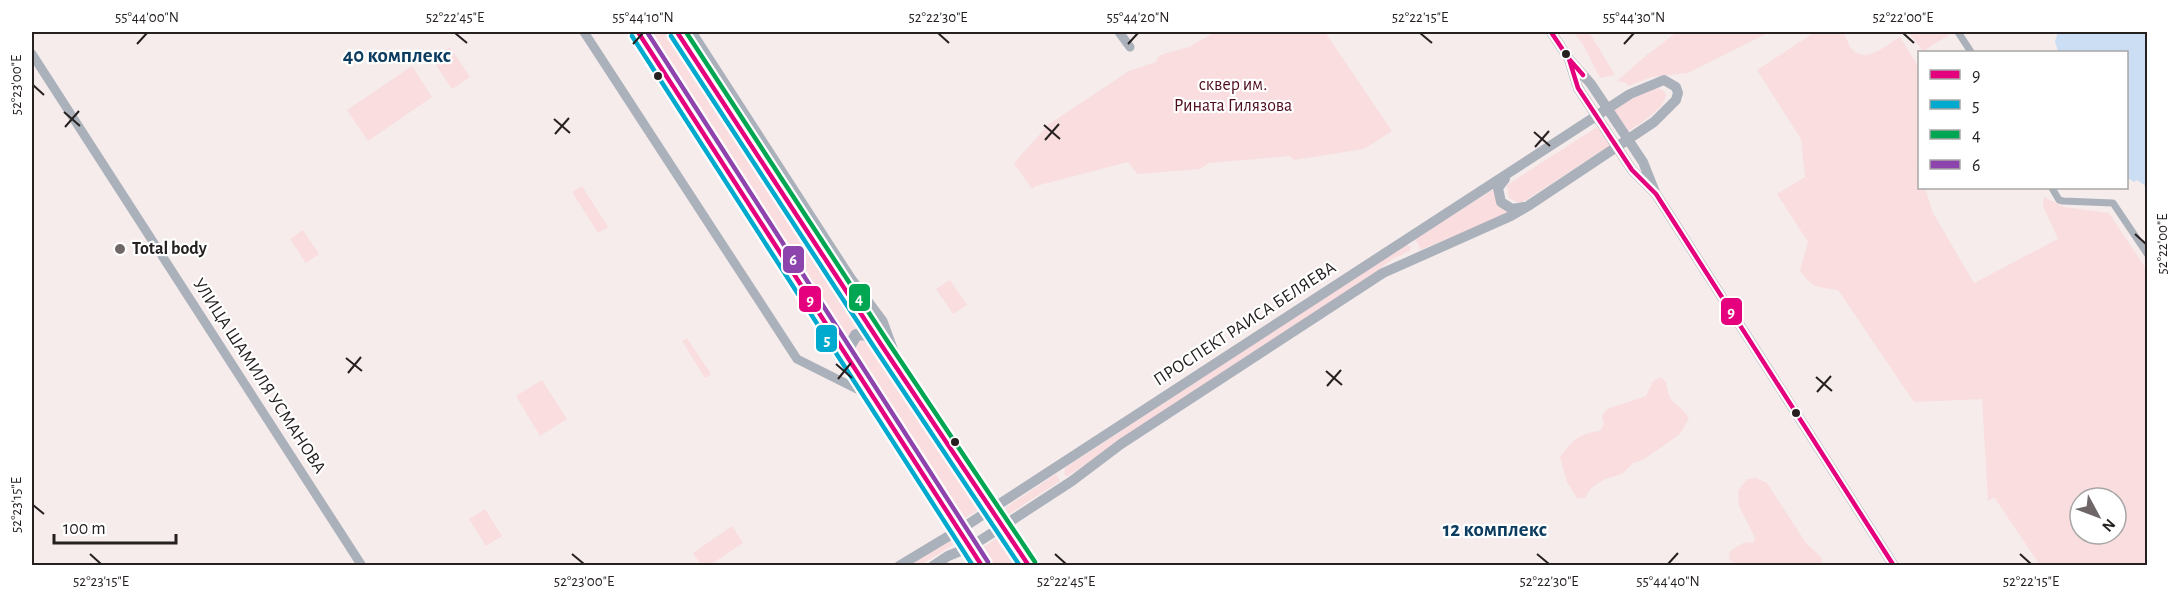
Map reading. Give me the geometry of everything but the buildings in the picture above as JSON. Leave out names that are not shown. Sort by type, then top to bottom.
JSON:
[{"type":"main road","points":[[639,32],[982,566]]},
{"type":"main road","points":[[677,32],[1029,566]]},
{"type":"main road","points":[[849,356],[849,347],[856,335],[864,334],[882,346]]},
{"type":"street","points":[[584,32],[797,359],[859,390],[878,406]]},
{"type":"street","points":[[692,32],[851,278],[883,321],[904,378]]},
{"type":"street","points":[[1119,32],[1130,47]]},
{"type":"street","points":[[1551,32],[1569,59],[1608,108],[1648,172],[1656,194]]},
{"type":"street","points":[[1958,32],[1970,51]]},
{"type":"street","name":"УЛИЦА ШАМИЛЯ УСМАНОВА","points":[[32,54],[362,566]]},
{"type":"street","points":[[1569,59],[1578,88],[1632,170],[1656,194],[1894,566]]},
{"type":"street","name":"ПРОСПЕКТ РАИСА БЕЛЯЕВА","points":[[899,566],[992,509],[1639,88],[1660,80],[1676,87],[1678,93],[1676,100],[1669,108],[1628,140],[1528,206],[1511,216],[1383,273],[1121,444],[1072,481],[1003,526],[970,547],[948,556],[933,566]]},
{"type":"street","points":[[1508,174],[1498,188],[1501,202],[1512,209],[1528,206]]},
{"type":"street","points":[[2053,189],[2059,200],[2063,201],[2113,203],[2148,255]]},
{"type":"street","points":[[1406,240],[1416,247],[1417,251],[1413,259]]},
{"type":"street","points":[[1063,462],[1059,468],[1061,477],[1072,481]]},
{"type":"green space","points":[[644,32],[673,32],[865,328],[852,331],[845,343]]},
{"type":"green space","name":"сквер им. Рината Гилязова","points":[[1215,32],[1325,32],[1392,131],[1364,149],[1294,160],[1289,156],[1209,163],[1200,169],[1137,174],[1128,162],[1036,186],[1032,189],[1014,163],[1049,124],[1129,71],[1156,62],[1159,56],[1189,47]]},
{"type":"green space","points":[[1573,32],[1589,32],[1615,75],[1600,78],[1584,46]]},
{"type":"green space","points":[[1677,32],[1770,32],[1688,73],[1652,77],[1628,86],[1626,83],[1617,81]]},
{"type":"green space","points":[[1815,32],[1844,32],[1852,49],[1864,55],[1876,52],[1900,37],[1918,66],[1918,189],[1925,189],[1933,213],[1974,283],[2058,239],[2043,206],[2044,197],[2064,207],[2109,213],[2147,270],[2147,565],[2040,565],[1994,497],[1988,501],[1982,399],[1914,402],[1838,290],[1816,286],[1800,270],[1808,242],[1777,194],[1805,177],[1801,139],[1757,70]]},
{"type":"green space","points":[[1908,32],[1946,32],[1949,35],[1923,51]]},
{"type":"green space","points":[[450,47],[470,77],[452,89],[432,59]]},
{"type":"green space","points":[[412,66],[432,97],[368,141],[347,110]]},
{"type":"green space","points":[[1659,88],[1665,92],[1666,97],[1663,103],[1649,117],[1627,132],[1612,109],[1633,95]]},
{"type":"green space","points":[[1600,125],[1612,144],[1523,202],[1509,198],[1507,185]]},
{"type":"green space","points":[[582,186],[608,227],[598,233],[572,192]]},
{"type":"green space","points":[[1496,188],[1510,213],[1420,250],[1414,239]]},
{"type":"green space","points":[[303,230],[319,254],[306,263],[290,239]]},
{"type":"green space","points":[[1406,244],[1411,247],[1410,251],[1391,260],[1368,278],[1068,476],[1064,475],[1065,468]]},
{"type":"green space","points":[[950,280],[967,305],[953,314],[936,289]]},
{"type":"green space","points":[[687,338],[711,374],[705,378],[682,341]]},
{"type":"green space","points":[[861,339],[871,343],[983,507],[962,520],[854,355],[854,346]]},
{"type":"green space","points":[[1661,377],[1666,382],[1669,396],[1689,418],[1680,434],[1643,460],[1633,463],[1622,474],[1605,479],[1591,488],[1585,498],[1577,498],[1567,482],[1560,457],[1577,439],[1600,431],[1604,424],[1602,416],[1607,409],[1646,396],[1653,381]]},
{"type":"green space","points":[[542,380],[567,419],[540,436],[516,396]]},
{"type":"green space","points":[[1056,474],[1060,481],[1006,516],[1002,510]]},
{"type":"green space","points":[[1756,478],[1767,483],[1806,543],[1822,558],[1822,565],[1734,565],[1729,558],[1730,551],[1745,542],[1753,543],[1755,538],[1739,506],[1738,491],[1747,479]]},
{"type":"green space","points":[[485,509],[502,536],[486,546],[469,519]]},
{"type":"green space","points":[[732,526],[743,543],[710,565],[701,565],[693,553]]},
{"type":"green space","points":[[1002,535],[1022,565],[990,565],[979,550]]},
{"type":"green space","points":[[956,536],[959,541],[921,565],[909,566]]},
{"type":"water","points":[[2058,32],[2147,32],[2147,187],[2137,180],[2134,182],[2128,178],[2128,51],[2058,51],[2055,41]]},
{"type":"transit line","name":"9","points":[[638,32],[982,566]]},
{"type":"transit line","name":"6","points":[[647,32],[988,562]]},
{"type":"transit line","name":"9","points":[[677,32],[1029,566]]},
{"type":"transit line","name":"4","points":[[686,32],[1035,562]]},
{"type":"transit line","name":"9","points":[[1551,32],[1583,75]]},
{"type":"transit line","name":"5","points":[[632,36],[973,566]]},
{"type":"transit line","name":"5","points":[[671,36],[1020,566]]},
{"type":"transit line","name":"9","points":[[1569,59],[1578,88],[1632,170],[1656,194],[1894,566]]},
{"type":"place","name":"Total body","points":[[120,249]]},
{"type":"district","name":"40 комплекс","points":[[397,55]]},
{"type":"district","name":"12 комплекс","points":[[1495,529]]}]
